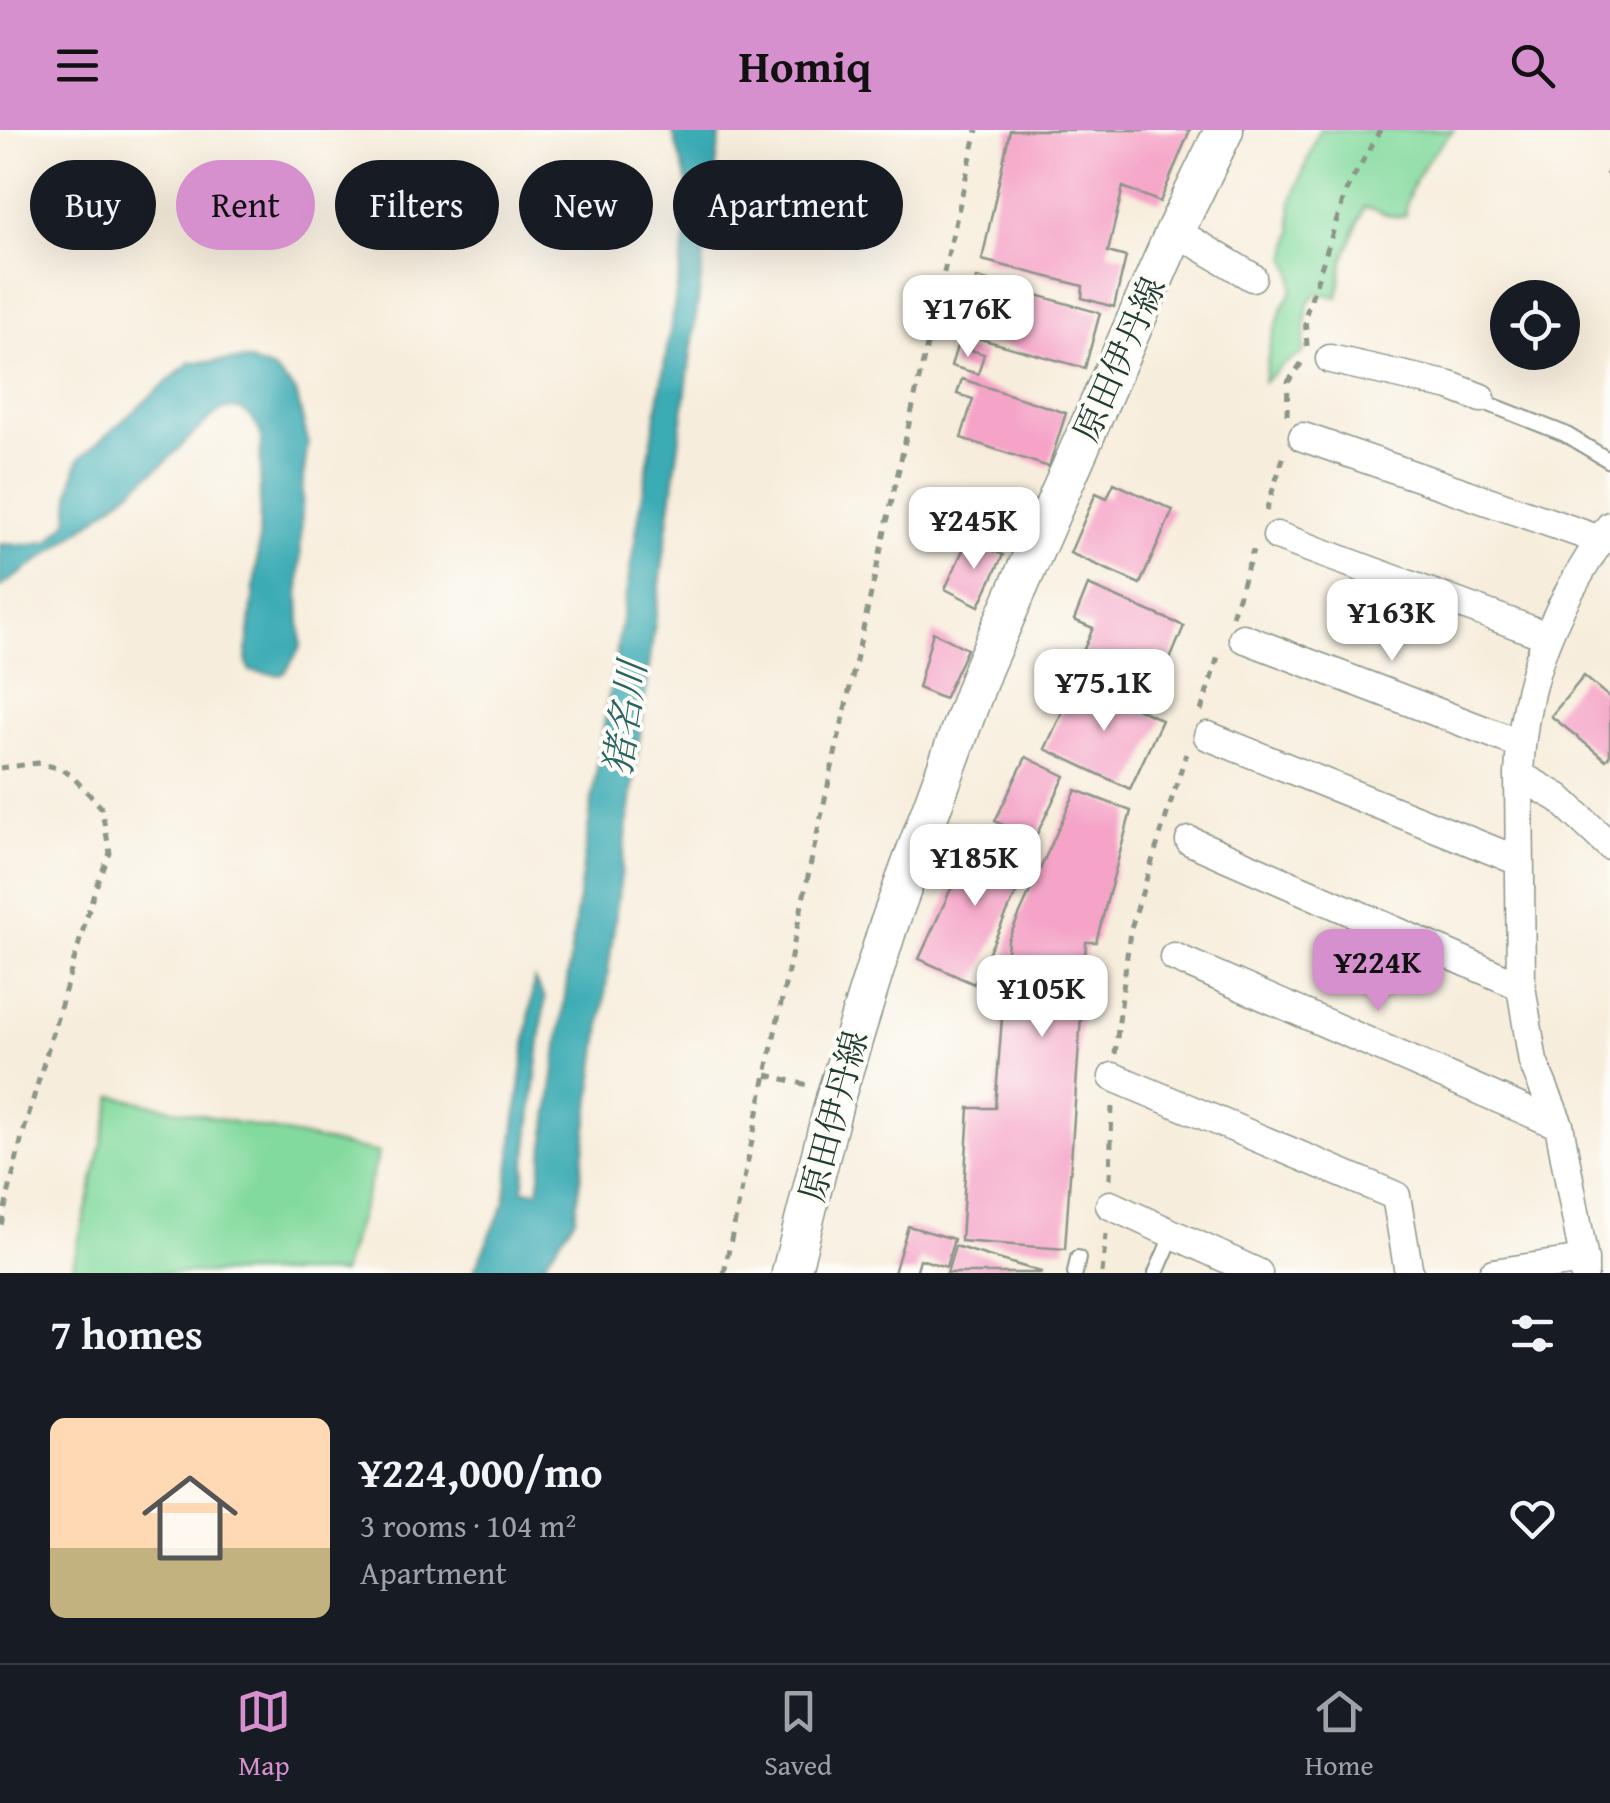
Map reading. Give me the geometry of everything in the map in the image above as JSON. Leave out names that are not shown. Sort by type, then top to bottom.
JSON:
[{"type":"street","name":"原田伊丹線","points":[[791,1273],[836,1095],[888,927],[983,668],[1175,231],[1224,130]]},
{"type":"street","points":[[1175,231],[1252,277]]},
{"type":"street","points":[[1330,359],[1450,386],[1481,398]]},
{"type":"street","points":[[1292,437],[1605,533],[1558,609],[1546,636],[1530,686],[1519,775],[1522,986],[1533,1062],[1559,1125],[1584,1267],[1494,1273]]},
{"type":"street","points":[[1263,537],[1546,636]]},
{"type":"street","points":[[1232,634],[1520,744]]},
{"type":"street","points":[[1203,727],[1519,861]]},
{"type":"street","points":[[1519,775],[1558,798],[1610,846]]},
{"type":"street","points":[[1190,840],[1522,986]]},
{"type":"street","points":[[1174,957],[1559,1125]]},
{"type":"street","points":[[1113,1077],[1396,1196],[1409,1273]]},
{"type":"street","points":[[1110,1205],[1243,1270]]},
{"type":"lane","points":[[1481,398],[1564,434],[1610,461]]},
{"type":"lane","points":[[1156,1273],[1173,1234]]},
{"type":"path","points":[[724,1273],[831,772],[977,130]]},
{"type":"path","points":[[1203,727],[1292,437],[1286,409],[1288,382],[1308,351],[1305,316],[1347,189],[1380,130]]},
{"type":"path","points":[[1102,1273],[1110,1205],[1113,1077],[1130,931],[1186,756]]},
{"type":"path","points":[[0,768],[38,762],[71,775],[102,808],[110,853],[95,890],[22,1137],[0,1229]]},
{"type":"path","points":[[767,1075],[821,1088]]},
{"type":"green space","points":[[1319,130],[1454,130],[1415,180],[1405,216],[1364,207],[1343,261],[1338,297],[1316,293],[1308,303],[1303,353],[1264,382],[1270,345],[1293,290],[1293,271],[1287,260],[1293,230],[1292,200]]},
{"type":"green space","points":[[113,1096],[379,1153],[342,1273],[71,1273]]},
{"type":"water","name":"猪名川","points":[[672,130],[721,130],[717,160],[681,160]]},
{"type":"water","name":"猪名川","points":[[683,250],[705,250],[575,1218],[537,1273],[473,1273],[505,1202],[534,980],[545,998],[523,1190],[538,1191],[594,786]]},
{"type":"water","points":[[247,360],[274,370],[296,392],[308,442],[303,478],[301,646],[287,670],[281,675],[250,671],[246,661],[259,542],[261,435],[241,410],[228,409],[216,414],[105,511],[0,587],[0,544],[49,541],[68,522],[79,459],[190,362]]},
{"type":"building","points":[[1010,130],[1190,130],[1160,202],[1123,187],[1108,252],[1126,257],[1114,307],[1082,298],[1083,286],[982,260]]},
{"type":"building","points":[[977,278],[1100,313],[1085,368],[962,334]]},
{"type":"building","points":[[957,346],[984,354],[978,374],[951,366]]},
{"type":"building","points":[[962,379],[1066,413],[1049,467],[961,438],[973,399],[957,394]]},
{"type":"building","points":[[1114,483],[1173,510],[1140,584],[1070,553],[1096,493],[1107,498]]},
{"type":"building","points":[[968,539],[1003,555],[979,606],[945,589]]},
{"type":"building","points":[[1088,585],[1184,626],[1154,698],[1077,665],[1093,628],[1074,620]]},
{"type":"building","points":[[933,632],[967,649],[944,699],[918,688]]},
{"type":"building","points":[[1584,676],[1610,698],[1610,755],[1606,760],[1551,716]]},
{"type":"building","points":[[1077,680],[1162,720],[1130,789],[1045,749]]},
{"type":"building","points":[[1026,757],[1065,776],[1034,840],[995,821]]},
{"type":"building","points":[[1076,790],[1131,811],[1096,942],[1086,942],[1065,1249],[961,1241],[969,1108],[995,1108],[1008,940]]},
{"type":"building","points":[[976,834],[1032,859],[974,984],[919,959]]},
{"type":"building","points":[[908,1226],[954,1239],[946,1267],[920,1259],[916,1273],[894,1273]]},
{"type":"building","points":[[955,1246],[1041,1272],[1041,1273],[947,1273]]}]
